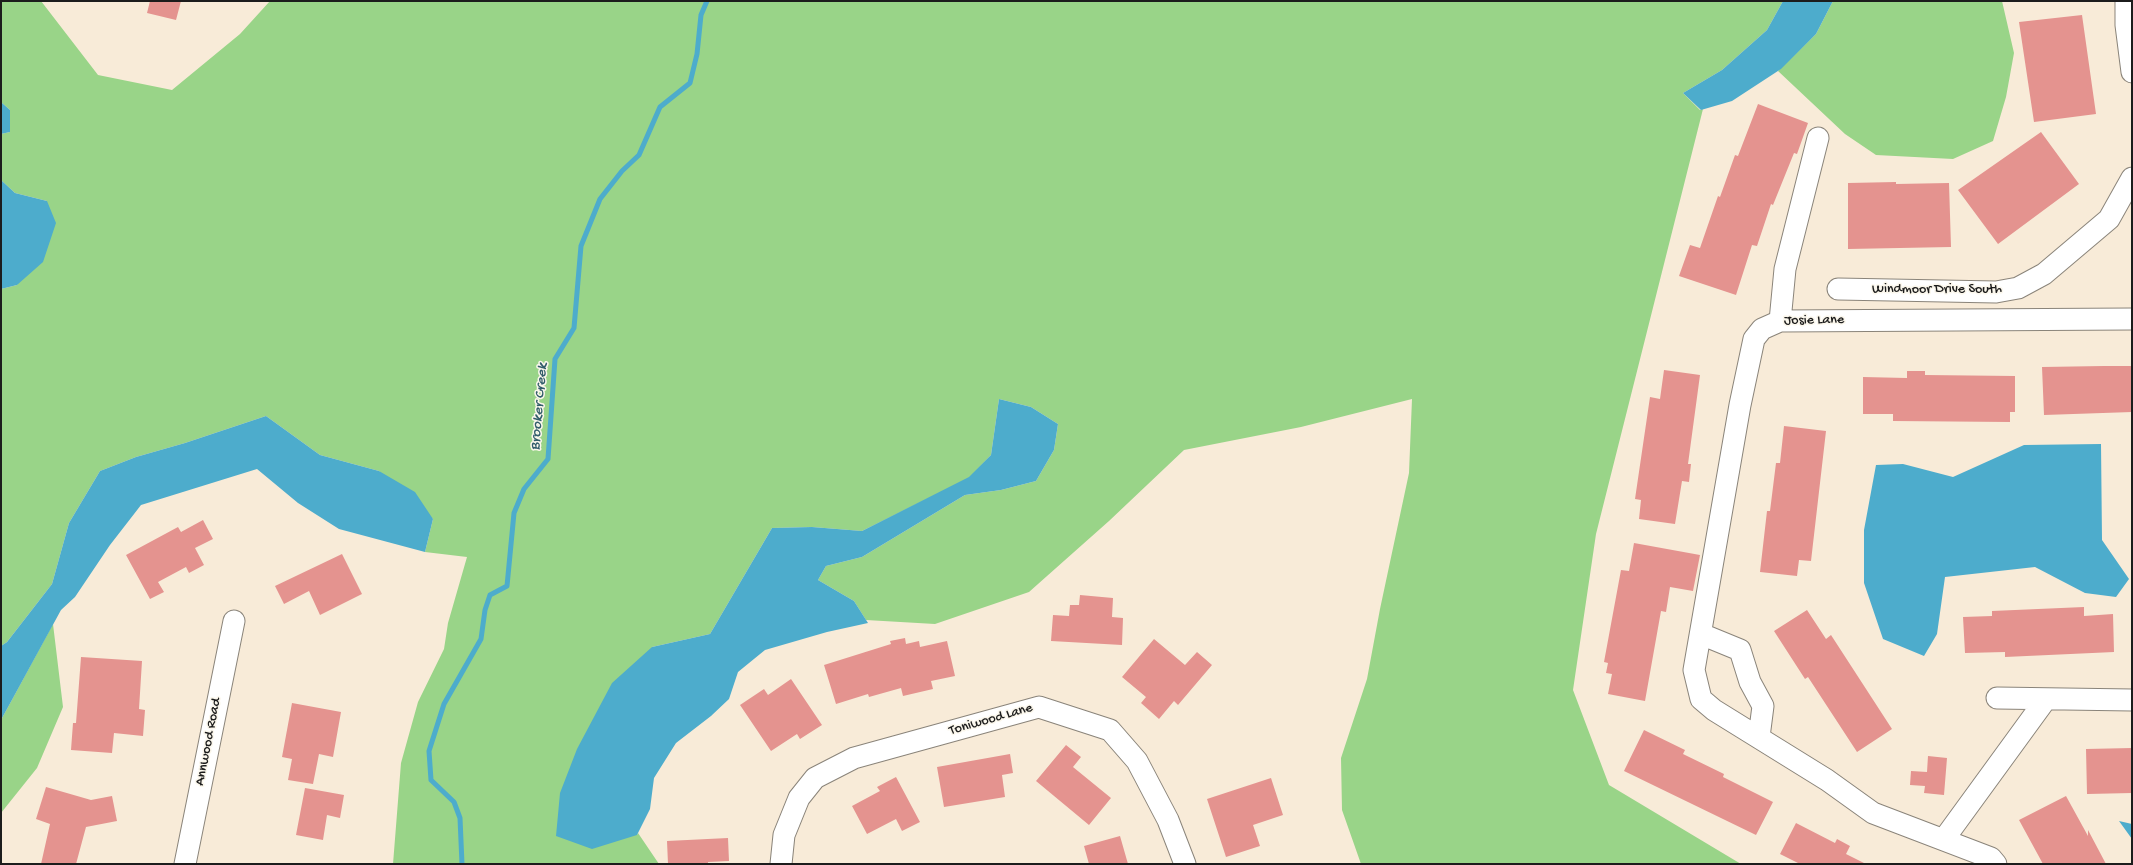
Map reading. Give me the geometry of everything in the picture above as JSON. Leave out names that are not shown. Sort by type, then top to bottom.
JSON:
[{"type":"street","points":[[2126,1],[2126,25],[2132,72]]},
{"type":"street","points":[[1780,321],[1785,269],[1818,138]]},
{"type":"street","name":"Windmoor Drive South","points":[[1838,289],[1996,292],[2018,288],[2044,274],[2109,219],[2132,178]]},
{"type":"street","name":"Josie Lane","points":[[1996,864],[1992,858],[1873,813],[1827,780],[1714,710],[1701,698],[1694,670],[1740,405],[1754,339],[1762,329],[1780,321],[2132,319]]},
{"type":"street","name":"Annwood Road","points":[[185,864],[234,621]]},
{"type":"street","points":[[1701,634],[1740,650],[1750,682],[1763,706],[1759,737]]},
{"type":"street","points":[[1997,698],[2132,700]]},
{"type":"street","points":[[1944,839],[2046,699]]},
{"type":"street","name":"Toniwood Lane","points":[[781,864],[784,835],[799,798],[815,778],[854,758],[1039,707],[1110,730],[1137,760],[1168,820],[1185,864]]},
{"type":"green space","points":[[1,1],[41,1],[98,75],[172,90],[240,34],[270,1],[1783,1],[1767,30],[1722,70],[1683,93],[1700,110],[1703,109],[1596,534],[1573,690],[1609,785],[1741,864],[1361,864],[1342,810],[1341,758],[1367,679],[1380,609],[1409,473],[1412,399],[1301,427],[1184,450],[1109,521],[1029,592],[935,624],[866,620],[854,601],[818,580],[826,566],[862,557],[965,495],[1001,490],[1036,481],[1054,450],[1058,424],[1031,407],[999,399],[991,455],[969,478],[862,531],[812,527],[772,528],[710,634],[652,647],[637,835],[638,833],[659,864],[393,864],[401,763],[418,702],[444,649],[448,623],[467,557],[425,552],[433,519],[379,471],[320,455],[266,416],[185,443],[136,457],[100,471],[69,523],[52,584],[7,642],[1,646],[1,289],[17,285],[47,201],[15,193],[1,180],[1,134],[10,132],[10,110],[1,102]]},
{"type":"green space","points":[[1833,1],[2002,1],[2014,53],[2006,97],[1993,141],[1953,159],[1876,155],[1845,134],[1778,71],[1816,34]]},
{"type":"green space","points":[[53,624],[63,707],[37,768],[1,813],[1,720]]},
{"type":"water","points":[[1783,1],[1833,1],[1816,34],[1781,69],[1732,101],[1701,110],[1683,93],[1722,70],[1767,30]]},
{"type":"water","points":[[1,102],[10,110],[10,132],[1,134]]},
{"type":"water","points":[[1,180],[15,193],[47,201],[56,223],[43,262],[17,285],[1,289]]},
{"type":"water","points":[[999,399],[1031,407],[1058,424],[1054,450],[1036,481],[1001,490],[965,495],[862,557],[826,566],[818,580],[854,601],[868,623],[827,632],[765,650],[738,672],[729,699],[711,716],[676,743],[654,778],[650,809],[637,835],[592,849],[556,836],[560,793],[577,749],[612,683],[652,647],[710,634],[772,528],[812,527],[862,531],[969,477],[991,455]]},
{"type":"water","points":[[266,416],[320,455],[379,471],[415,492],[433,519],[425,552],[339,529],[298,503],[257,469],[141,505],[110,545],[75,597],[61,610],[1,720],[1,646],[7,642],[52,584],[69,523],[100,471],[136,457],[185,443]]},
{"type":"water","points":[[2101,444],[2102,540],[2129,579],[2116,597],[2085,593],[2035,567],[1945,577],[1937,634],[1924,656],[1883,639],[1864,583],[1864,530],[1876,465],[1903,464],[1953,477],[2024,445]]},
{"type":"water","points":[[2119,821],[2132,824],[2132,839]]},
{"type":"building","points":[[150,1],[181,1],[176,20],[147,13]]},
{"type":"building","points":[[2082,15],[2096,114],[2034,122],[2019,22]]},
{"type":"building","points":[[1758,104],[1808,123],[1797,154],[1794,153],[1773,205],[1771,204],[1757,246],[1752,245],[1736,295],[1679,276],[1690,245],[1700,248],[1718,196],[1720,197],[1735,155],[1738,156]]},
{"type":"building","points":[[2041,132],[2079,184],[1998,244],[1958,190]]},
{"type":"building","points":[[1896,182],[1896,184],[1949,183],[1951,247],[1848,249],[1848,183]]},
{"type":"building","points":[[2132,366],[2132,412],[2044,415],[2042,367]]},
{"type":"building","points":[[1664,370],[1700,375],[1688,464],[1691,464],[1689,482],[1682,481],[1675,524],[1639,519],[1641,500],[1635,499],[1650,397],[1660,399]]},
{"type":"building","points":[[1907,371],[1925,371],[1925,375],[2015,376],[2015,412],[2010,412],[2010,422],[1893,421],[1893,414],[1863,414],[1863,377],[1907,378]]},
{"type":"building","points":[[1784,426],[1826,431],[1811,561],[1799,560],[1797,576],[1760,572],[1767,511],[1770,511],[1776,463],[1780,463]]},
{"type":"building","points":[[203,520],[213,539],[195,548],[204,565],[189,573],[186,567],[158,582],[164,592],[150,599],[126,555],[178,527],[181,532]]},
{"type":"building","points":[[1634,543],[1700,555],[1693,591],[1670,587],[1666,612],[1661,611],[1645,701],[1608,694],[1612,674],[1606,673],[1608,663],[1604,662],[1621,570],[1629,571]]},
{"type":"building","points":[[342,554],[362,594],[320,615],[309,591],[284,604],[275,586]]},
{"type":"building","points":[[1080,595],[1113,598],[1112,617],[1123,618],[1122,645],[1051,641],[1053,615],[1069,616],[1070,605],[1079,605]]},
{"type":"building","points":[[2084,607],[2084,616],[2113,614],[2114,652],[2005,657],[2005,652],[1965,653],[1963,617],[1992,616],[1992,611]]},
{"type":"building","points":[[1807,610],[1826,639],[1831,635],[1892,729],[1857,752],[1808,677],[1805,679],[1774,631]]},
{"type":"building","points":[[905,638],[906,644],[919,641],[920,647],[947,641],[955,676],[931,681],[933,689],[903,696],[901,688],[869,697],[868,694],[836,704],[824,665],[891,644],[890,641]]},
{"type":"building","points":[[1154,639],[1185,665],[1197,652],[1212,665],[1178,705],[1174,701],[1159,719],[1141,703],[1146,697],[1122,677]]},
{"type":"building","points":[[81,657],[142,661],[139,709],[145,710],[143,736],[114,733],[112,753],[71,750],[73,723],[76,723]]},
{"type":"building","points":[[791,679],[822,725],[800,739],[797,734],[771,751],[740,705],[764,689],[768,695]]},
{"type":"building","points":[[292,703],[341,712],[333,757],[319,754],[313,784],[288,780],[292,759],[282,757]]},
{"type":"building","points":[[1644,730],[1685,750],[1683,754],[1724,774],[1723,777],[1773,802],[1756,835],[1624,771]]},
{"type":"building","points":[[1066,745],[1081,757],[1073,767],[1111,798],[1089,825],[1036,781]]},
{"type":"building","points":[[2132,748],[2132,793],[2087,794],[2086,749]]},
{"type":"building","points":[[1010,754],[1013,773],[1002,775],[1005,797],[944,807],[937,767]]},
{"type":"building","points":[[1928,756],[1947,758],[1944,795],[1924,793],[1925,786],[1910,785],[1911,771],[1927,772]]},
{"type":"building","points":[[896,777],[920,822],[902,831],[896,819],[867,834],[852,806],[880,791],[877,787]]},
{"type":"building","points":[[1271,778],[1283,815],[1253,825],[1260,846],[1226,857],[1207,799]]},
{"type":"building","points":[[46,787],[91,800],[112,796],[117,821],[86,827],[76,864],[41,864],[50,824],[36,819]]},
{"type":"building","points":[[305,788],[344,795],[340,818],[327,815],[323,840],[296,835]]},
{"type":"building","points":[[2066,796],[2088,836],[2088,830],[2106,864],[2043,864],[2019,820]]},
{"type":"building","points":[[1796,823],[1835,843],[1837,839],[1850,846],[1846,854],[1866,864],[1800,864],[1780,854]]},
{"type":"building","points":[[1120,836],[1128,864],[1089,864],[1084,846]]},
{"type":"building","points":[[728,838],[729,861],[708,862],[708,864],[668,864],[667,841]]},
{"type":"waterway","name":"Brooker Creek","points":[[462,864],[460,818],[454,802],[431,780],[429,751],[444,704],[481,639],[485,610],[490,595],[507,586],[514,513],[524,489],[548,459],[555,359],[574,328],[581,246],[600,199],[622,171],[639,155],[660,107],[690,83],[697,54],[701,15],[707,1]]}]
